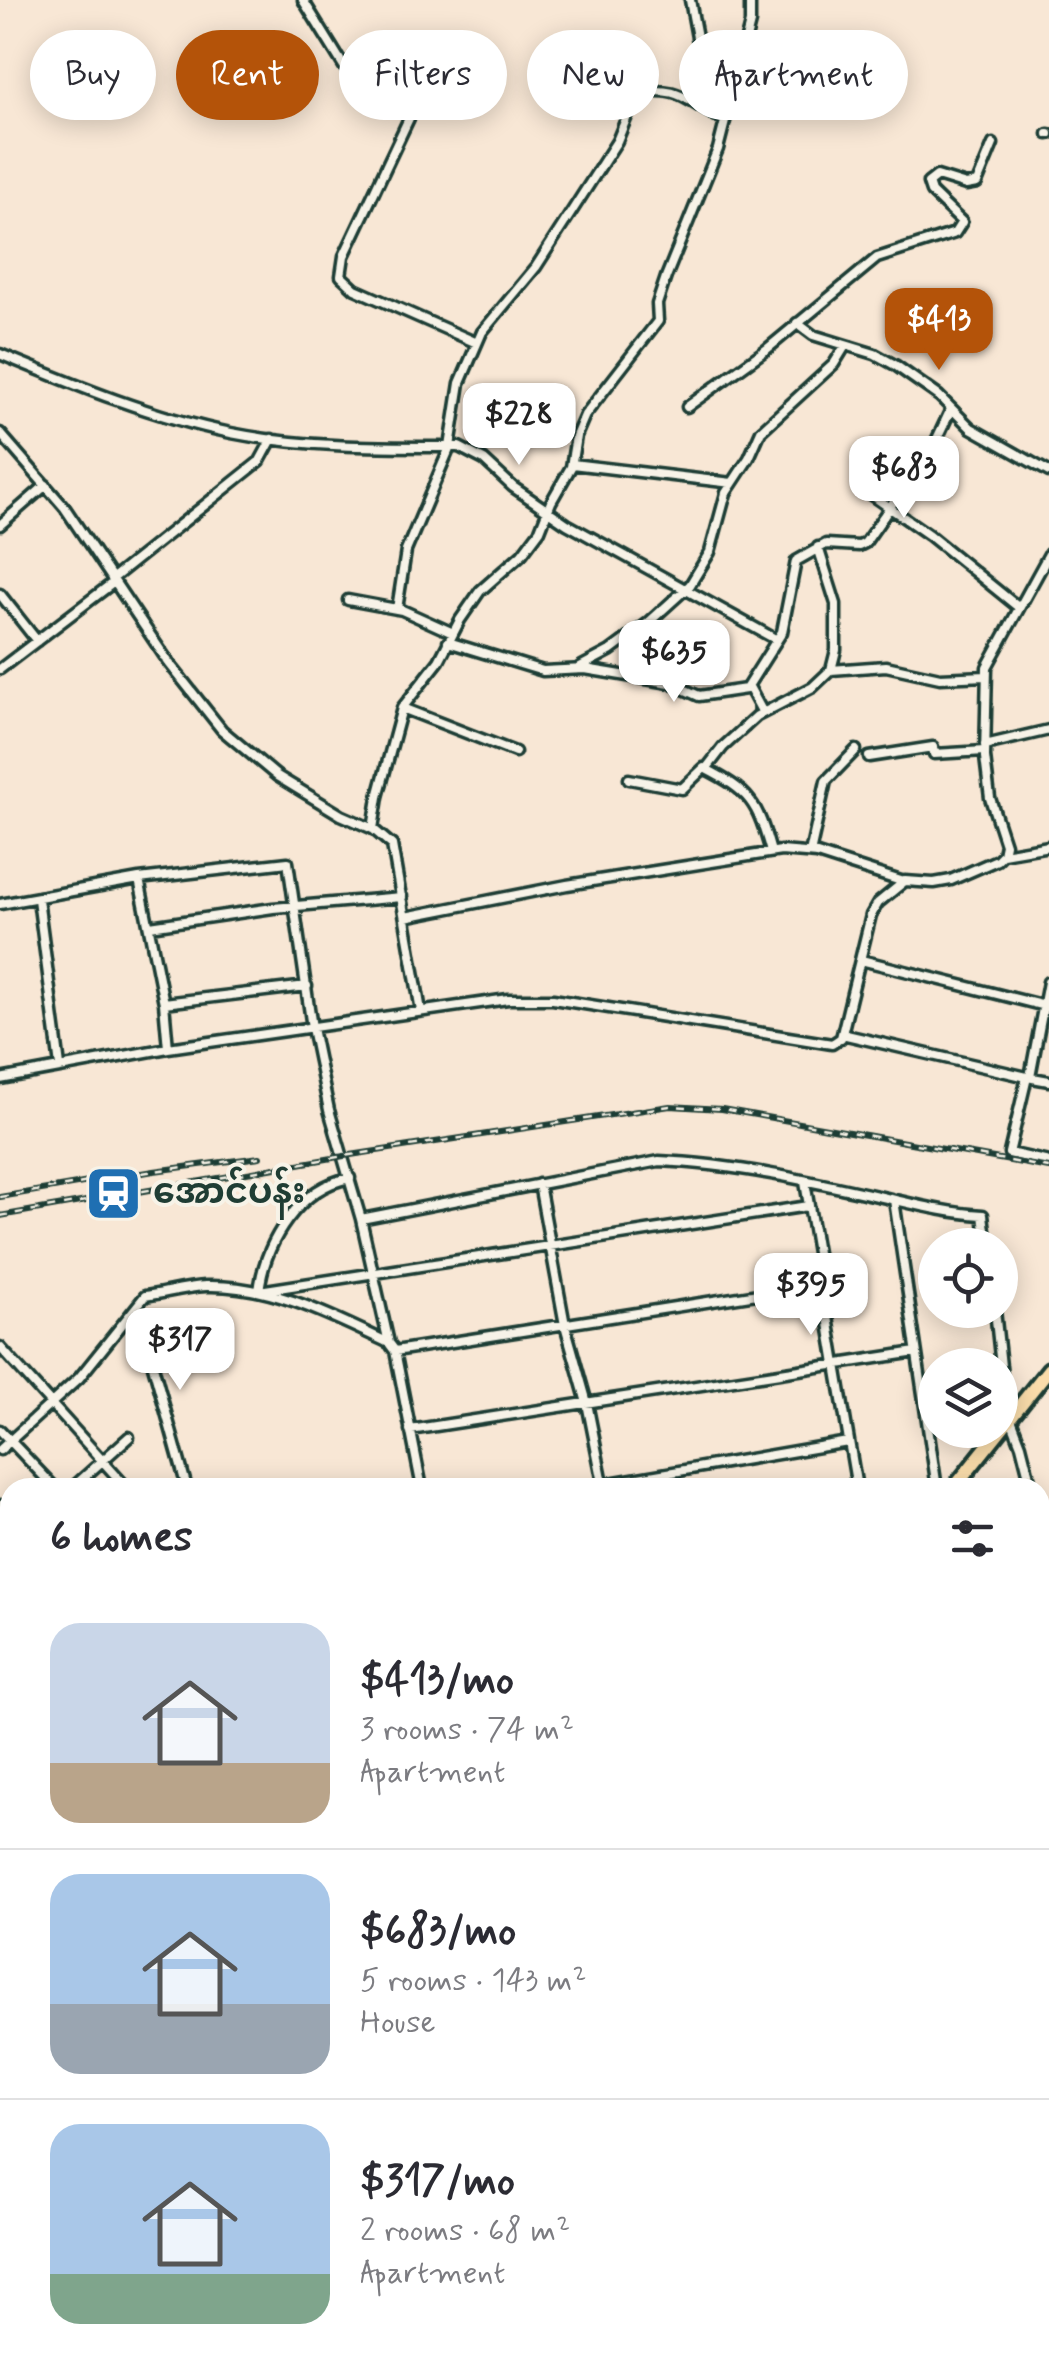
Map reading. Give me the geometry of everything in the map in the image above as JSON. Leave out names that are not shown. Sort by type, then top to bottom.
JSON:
[{"type":"highway","points":[[1018,1410],[1049,1370]]},
{"type":"highway","points":[[962,1478],[987,1448]]},
{"type":"street","points":[[304,0],[345,68],[411,114],[344,256],[342,276],[354,289],[477,343]]},
{"type":"street","points":[[690,0],[696,30]]},
{"type":"street","points":[[748,30],[750,0]]},
{"type":"street","points":[[397,609],[406,552],[450,447],[460,383],[477,343],[502,305],[518,293],[536,267],[616,141],[624,120]]},
{"type":"street","points":[[373,829],[402,708],[439,661],[480,591],[531,542],[546,521],[572,464],[576,436],[585,415],[658,321],[657,304],[666,277],[706,181],[725,120]]},
{"type":"street","points":[[688,406],[767,349],[877,258],[955,233],[962,222],[931,192],[928,184],[937,176],[966,186],[977,183],[993,144]]},
{"type":"street","points":[[796,323],[813,335],[876,354],[895,365],[938,396],[971,428],[1049,472]]},
{"type":"street","points":[[576,669],[648,624],[700,573],[710,552],[726,493],[761,431],[834,364],[845,346]]},
{"type":"street","points":[[0,354],[138,407],[231,433],[340,446],[470,450],[513,488],[548,511],[778,640]]},
{"type":"street","points":[[348,600],[424,617],[450,637],[544,671],[576,669],[670,683],[699,696],[716,696],[749,687],[778,640],[788,614],[788,592],[796,561],[818,546],[859,546],[936,441],[951,409]]},
{"type":"street","points":[[0,433],[46,485],[169,663],[222,730],[288,783],[341,816],[373,829],[392,845],[421,1012]]},
{"type":"street","points":[[0,669],[260,461],[272,440]]},
{"type":"street","points":[[572,464],[732,483]]},
{"type":"street","points":[[0,511],[3,522],[46,485]]},
{"type":"street","points":[[870,494],[929,535],[1018,608]]},
{"type":"street","points":[[630,778],[682,789],[763,713],[812,687],[831,670],[836,650],[836,604],[818,546]]},
{"type":"street","points":[[405,917],[567,885],[770,852],[810,853],[904,882],[951,880],[997,860],[1005,844],[990,798],[985,748],[986,676],[999,640],[1049,554]]},
{"type":"street","points":[[0,594],[37,641]]},
{"type":"street","points":[[831,670],[886,666],[940,678],[986,676]]},
{"type":"street","points":[[749,687],[763,713]]},
{"type":"street","points":[[402,708],[515,752]]},
{"type":"street","points":[[869,756],[933,747],[934,754],[985,748],[1049,730]]},
{"type":"street","points":[[810,853],[822,789],[830,775],[856,750]]},
{"type":"street","points":[[706,769],[750,797],[770,852]]},
{"type":"street","points":[[1003,854],[1049,846]]},
{"type":"street","points":[[0,904],[138,879],[288,862],[312,1028],[329,1110],[361,1218],[420,1478]]},
{"type":"street","points":[[138,879],[164,1004],[168,1048]]},
{"type":"street","points":[[0,1079],[168,1048],[508,999],[554,999],[602,1010],[832,1044],[842,1034],[871,916],[878,904],[904,882]]},
{"type":"street","points":[[150,926],[296,906],[402,898]]},
{"type":"street","points":[[38,899],[60,1066]]},
{"type":"street","points":[[861,960],[1046,1006]]},
{"type":"street","points":[[1048,982],[1046,1006],[1009,1153],[1049,1162]]},
{"type":"street","points":[[164,1004],[307,986]]},
{"type":"street","points":[[842,1034],[1049,1081]]},
{"type":"street","points":[[361,1218],[659,1161],[696,1162],[949,1213],[983,1215],[985,1228]]},
{"type":"street","points":[[259,1291],[268,1255],[291,1216],[328,1182],[350,1178]]},
{"type":"street","points":[[805,1182],[856,1478]]},
{"type":"street","points":[[539,1184],[565,1325],[601,1478]]},
{"type":"street","points":[[894,1200],[935,1478]]},
{"type":"street","points":[[259,1291],[808,1206]]},
{"type":"street","points":[[0,1450],[79,1378],[145,1296],[206,1286],[259,1291],[339,1320],[392,1347],[565,1325],[822,1284]]},
{"type":"street","points":[[136,1308],[184,1478]]},
{"type":"street","points":[[0,1347],[117,1478]]},
{"type":"street","points":[[410,1430],[916,1352]]},
{"type":"street","points":[[0,1430],[46,1478]]},
{"type":"street","points":[[84,1478],[130,1437]]},
{"type":"street","points":[[1018,1439],[1029,1478]]},
{"type":"street","points":[[648,1478],[848,1442]]},
{"type":"railway","points":[[0,1216],[344,1156],[670,1106],[722,1109],[1049,1168]]},
{"type":"railway","points":[[0,1197],[260,1157]]},
{"type":"place","name":"အောင်ပန်း","points":[[114,1193]]}]
